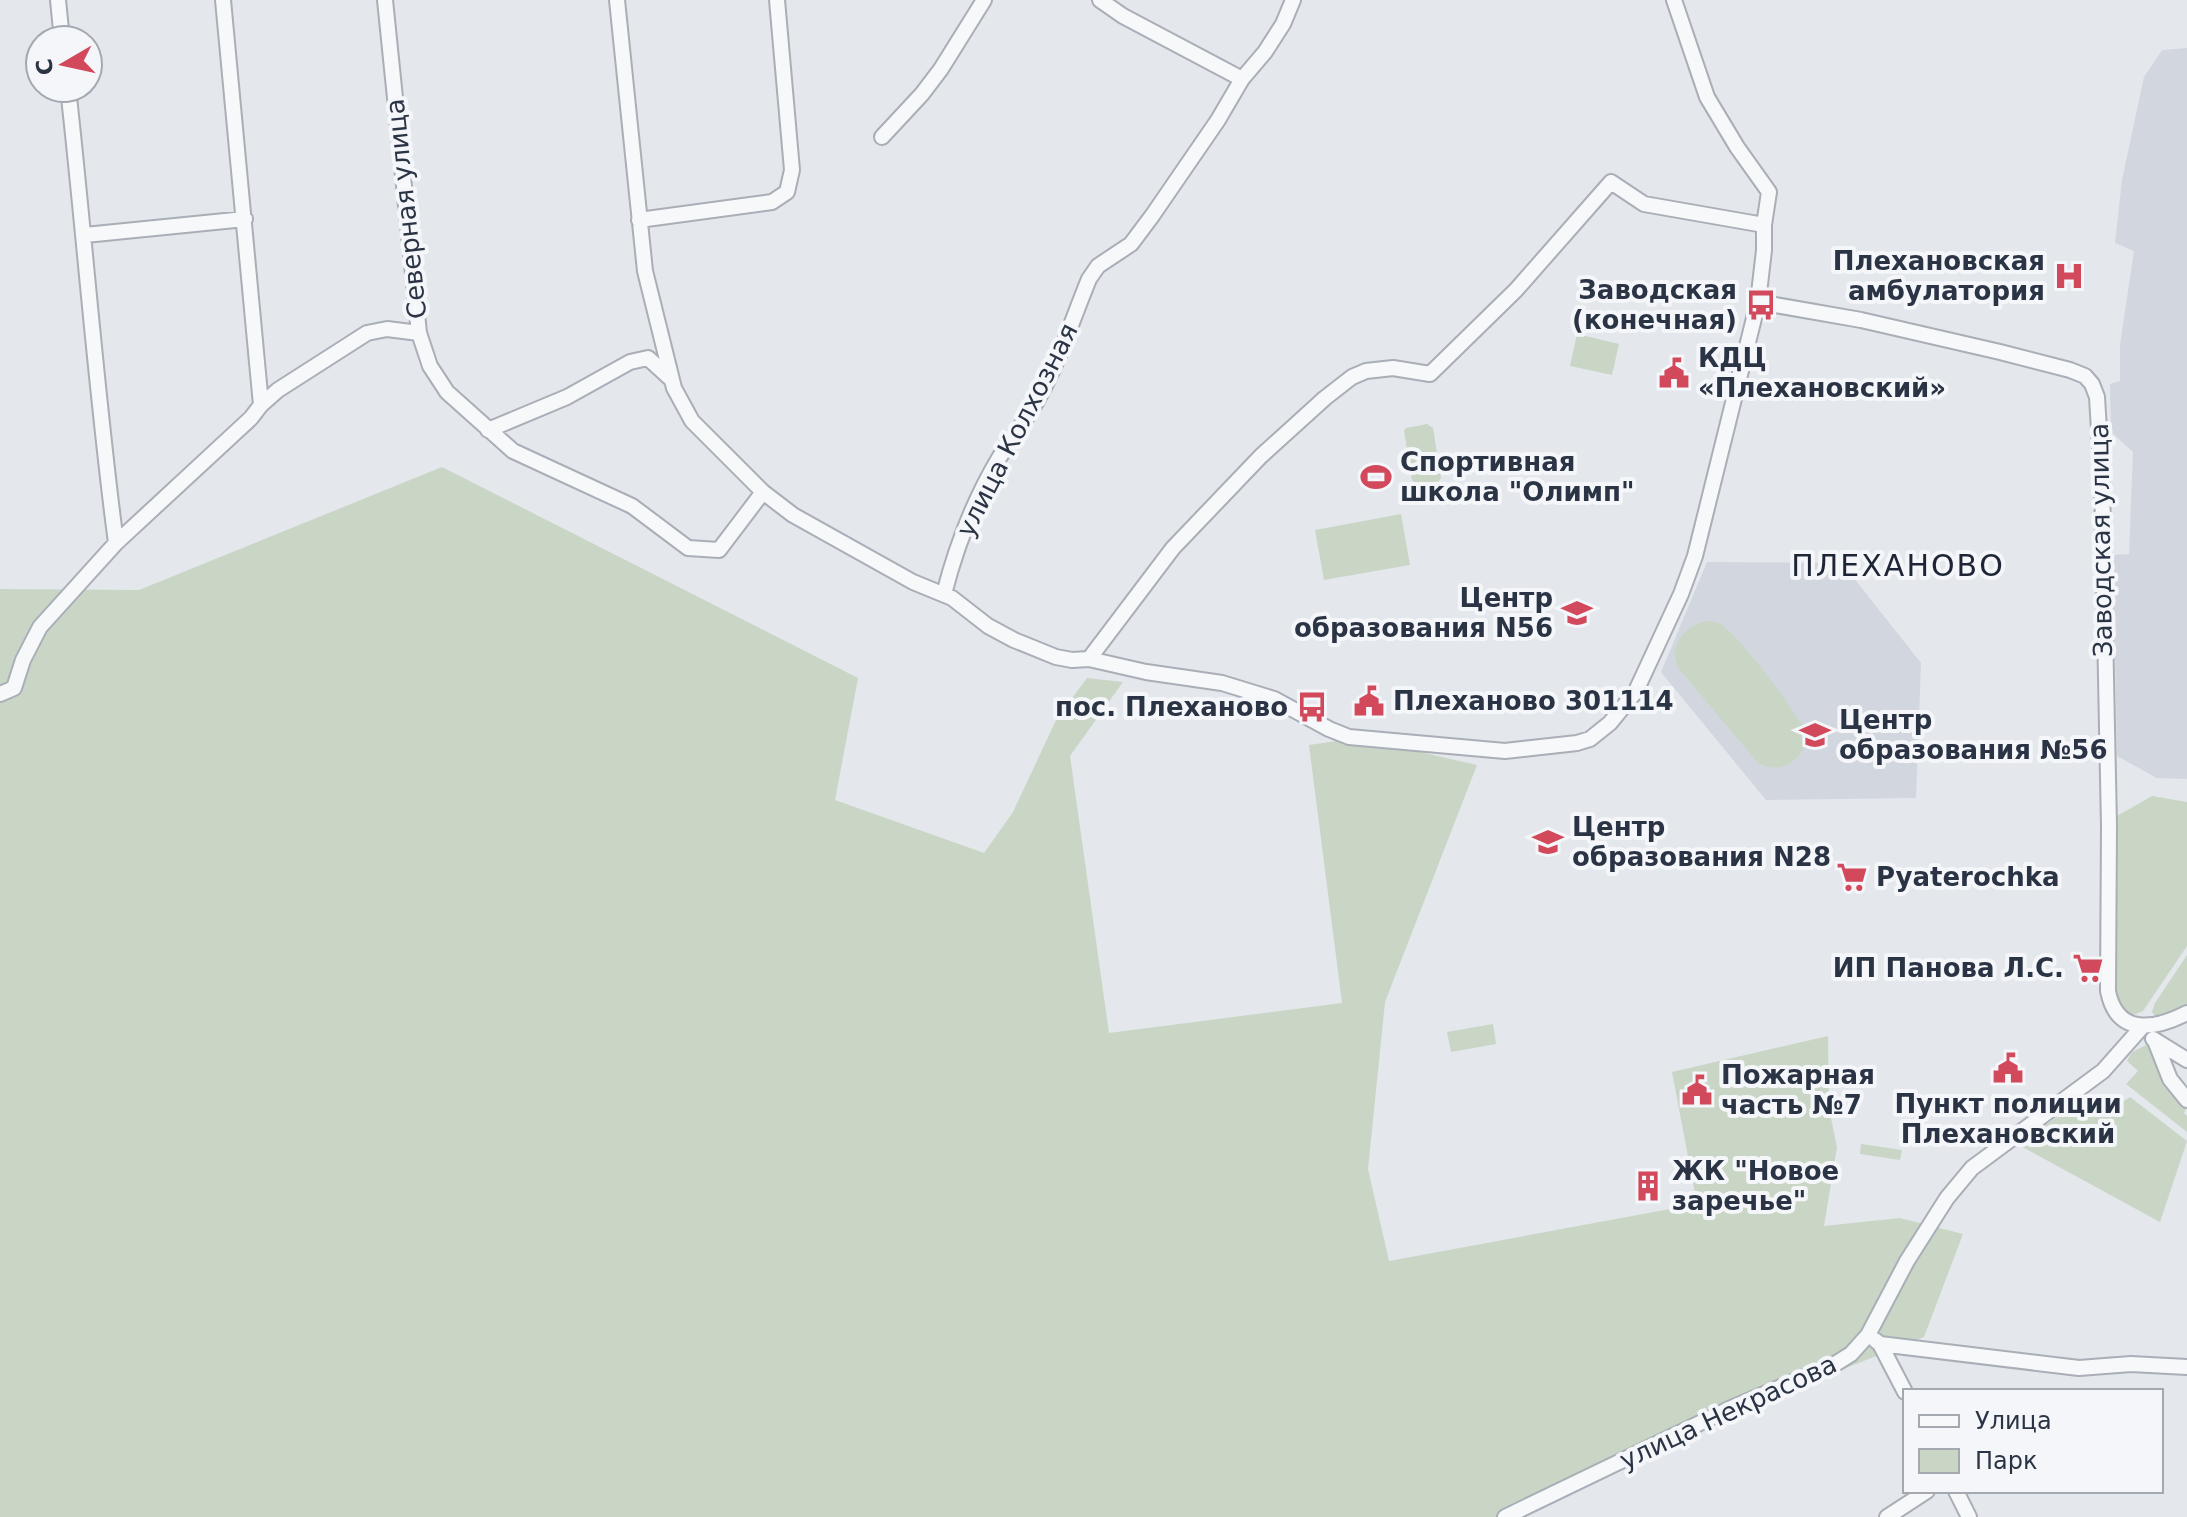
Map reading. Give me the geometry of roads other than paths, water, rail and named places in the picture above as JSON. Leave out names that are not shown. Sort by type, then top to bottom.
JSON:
[{"type":"street","points":[[58,0],[60,24]]},
{"type":"street","points":[[223,0],[261,405]]},
{"type":"street","name":"Северная улица","points":[[0,694],[14,688],[23,660],[40,627],[116,543],[278,390],[367,333],[387,329],[419,333],[385,0]]},
{"type":"street","points":[[617,0],[645,271],[673,384],[692,421],[763,492],[807,524],[913,582],[944,594],[988,626],[1056,657],[1089,659],[1146,672],[1222,683],[1274,699],[1329,729],[1358,738],[1505,751],[1590,739],[1610,723],[1636,691],[1689,575],[1758,302],[1769,192],[1707,97],[1674,0]]},
{"type":"street","points":[[639,220],[772,202],[787,192],[792,177],[792,151],[777,0]]},
{"type":"street","points":[[882,137],[941,69],[984,0]]},
{"type":"street","points":[[1100,0],[1123,16],[1242,79]]},
{"type":"street","name":"улица Колхозная","points":[[944,594],[973,508],[999,458],[1053,370],[1089,279],[1098,266],[1131,244],[1218,120],[1242,79],[1265,52],[1283,24],[1293,0]]},
{"type":"street","points":[[70,104],[85,235],[100,420],[116,543]]},
{"type":"street","points":[[1089,659],[1173,548],[1300,419],[1360,373],[1385,368],[1430,374],[1516,290],[1611,182],[1644,204],[1764,225]]},
{"type":"street","points":[[85,235],[245,219]]},
{"type":"street","name":"Заводская улица","points":[[1758,302],[1861,320],[2000,352],[2070,370],[2091,381],[2097,397],[2102,480],[2109,826],[2108,991],[2120,1016],[2142,1027]]},
{"type":"street","points":[[419,333],[430,366],[454,400],[513,451],[632,506],[688,548],[719,550],[763,492]]},
{"type":"street","points":[[488,430],[567,397],[630,362],[648,358],[673,384]]},
{"type":"street","points":[[2142,1027],[2165,1024],[2187,1013]]},
{"type":"street","points":[[2142,1027],[2155,1041],[2187,1060]]},
{"type":"street","name":"улица Некрасова","points":[[1505,1517],[1715,1416],[1835,1364],[1874,1339],[1907,1261],[1947,1198],[1972,1168],[2103,1071],[2142,1027]]},
{"type":"street","points":[[2155,1041],[2170,1079],[2187,1100]]},
{"type":"street","points":[[1874,1339],[2079,1368],[2131,1364],[2187,1367]]},
{"type":"street","points":[[1874,1339],[1903,1389]]},
{"type":"street","points":[[1887,1517],[1924,1493]]},
{"type":"street","points":[[1957,1493],[1969,1517]]},
{"type":"place","name":"Плехановская амбулатория","points":[[2069,276]]},
{"type":"place","name":"Заводская (конечная)","points":[[1761,305]]},
{"type":"place","name":"КДЦ «Плехановский»","points":[[1674,373]]},
{"type":"place","name":"Спортивная школа \"Олимп\"","points":[[1376,477]]},
{"type":"place","name":"Центр образования N56","points":[[1577,613]]},
{"type":"place","name":"Плеханово 301114","points":[[1369,701]]},
{"type":"place","name":"пос. Плеханово","points":[[1312,707]]},
{"type":"place","name":"Центр образования №56","points":[[1815,735]]},
{"type":"place","name":"Центр образования N28","points":[[1548,842]]},
{"type":"place","name":"Pyaterochka","points":[[1852,877]]},
{"type":"place","name":"ИП Панова Л.С.","points":[[2088,968]]},
{"type":"place","name":"Пункт полиции Плехановский","points":[[2008,1068]]},
{"type":"place","name":"Пожарная часть №7","points":[[1697,1090]]},
{"type":"place","name":"ЖК \"Новое заречье\"","points":[[1648,1186]]},
{"type":"district","name":"ПЛЕХАНОВО","points":[[1898,565]]}]
